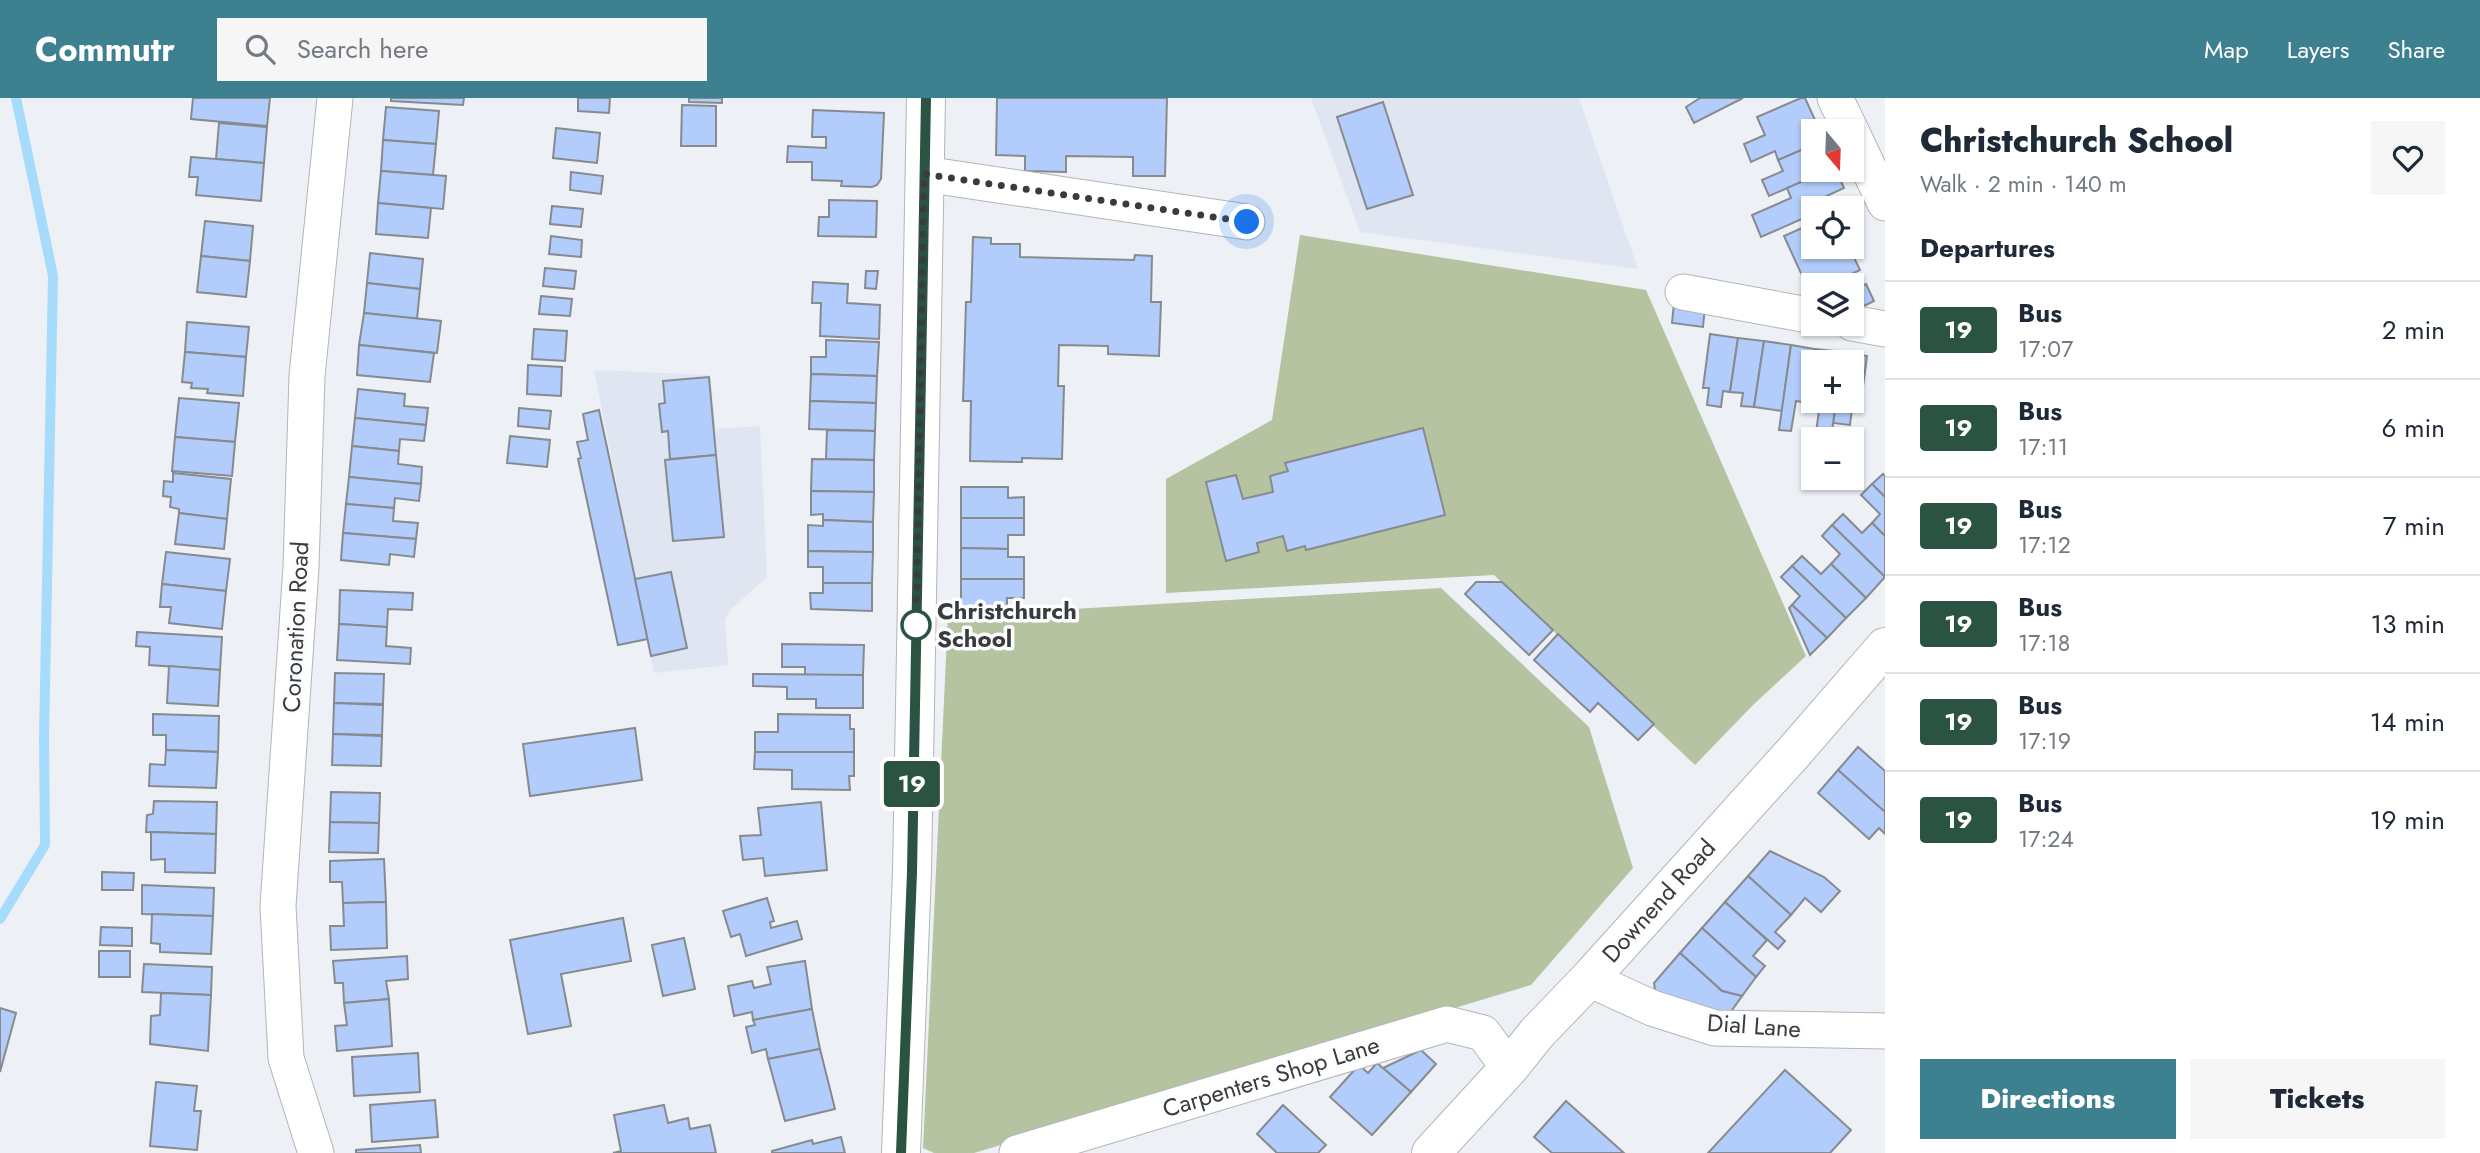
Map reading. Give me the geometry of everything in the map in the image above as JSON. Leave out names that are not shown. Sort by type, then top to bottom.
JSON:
[{"type":"main road","points":[[901,1153],[912,872],[926,98]]},
{"type":"main road","name":"Downend Road","points":[[1432,1153],[1885,647]]},
{"type":"street","name":"Coronation Road","points":[[316,1153],[286,1058],[278,906],[301,567],[307,376],[335,98]]},
{"type":"street","points":[[1835,98],[1845,119]]},
{"type":"street","points":[[1864,159],[1885,203]]},
{"type":"street","points":[[924,174],[1247,222]]},
{"type":"street","points":[[1683,292],[1801,314]]},
{"type":"street","points":[[1864,325],[1885,329]]},
{"type":"street","name":"Dial Lane","points":[[1589,979],[1651,1008],[1716,1028],[1885,1031]]},
{"type":"street","name":"Carpenters Shop Lane","points":[[1017,1153],[1447,1024],[1483,1033],[1509,1068]]},
{"type":"shaded area","points":[[1311,98],[1579,98],[1638,269],[1360,232]]},
{"type":"shaded area","points":[[594,370],[710,375],[716,429],[760,426],[767,577],[730,610],[725,620],[728,665],[654,673]]},
{"type":"green space","points":[[1300,235],[1646,290],[1806,656],[1754,704],[1695,765],[1494,575],[1166,593],[1166,479],[1272,420]]},
{"type":"green space","points":[[1441,588],[1589,727],[1633,868],[1531,985],[974,1153],[934,1153],[923,1148],[948,616]]},
{"type":"building","points":[[193,98],[270,98],[267,126],[191,119]]},
{"type":"building","points":[[391,98],[464,98],[463,105],[391,101]]},
{"type":"building","points":[[578,98],[610,98],[609,113],[578,111]]},
{"type":"building","points":[[689,98],[722,98],[722,103],[689,102]]},
{"type":"building","points":[[997,98],[1167,98],[1165,176],[1133,176],[1133,157],[1066,156],[1066,172],[1025,171],[1025,156],[996,155]]},
{"type":"building","points":[[1700,98],[1743,98],[1694,123],[1686,107]]},
{"type":"building","points":[[1805,98],[1815,119],[1801,119],[1801,150],[1778,160],[1775,151],[1751,162],[1744,144],[1765,135],[1757,117]]},
{"type":"building","points":[[1383,102],[1413,195],[1367,209],[1337,117]]},
{"type":"building","points":[[682,105],[716,106],[716,146],[681,146]]},
{"type":"building","points":[[386,107],[439,111],[436,144],[383,140]]},
{"type":"building","points":[[813,110],[884,113],[881,179],[877,185],[841,186],[842,181],[812,180],[812,162],[787,162],[788,146],[826,148],[826,137],[812,137]]},
{"type":"building","points":[[219,123],[267,127],[264,163],[216,159]]},
{"type":"building","points":[[556,128],[600,133],[597,163],[553,158]]},
{"type":"building","points":[[383,140],[436,144],[433,175],[381,171]]},
{"type":"building","points":[[1801,150],[1801,182],[1769,196],[1762,180],[1783,171],[1778,160]]},
{"type":"building","points":[[191,157],[264,163],[261,201],[196,195],[198,177],[189,177]]},
{"type":"building","points":[[381,171],[446,176],[443,209],[378,203]]},
{"type":"building","points":[[571,172],[603,176],[601,194],[570,190]]},
{"type":"building","points":[[1801,182],[1841,182],[1844,188],[1827,196],[1801,196],[1801,219],[1761,237],[1752,215],[1791,198],[1787,188]]},
{"type":"building","points":[[829,200],[877,201],[876,237],[818,236],[819,217],[829,217]]},
{"type":"building","points":[[378,203],[431,208],[428,238],[376,234]]},
{"type":"building","points":[[552,206],[583,209],[581,227],[550,224]]},
{"type":"building","points":[[205,221],[253,226],[250,261],[201,256]]},
{"type":"building","points":[[1801,228],[1801,259],[1855,259],[1860,270],[1854,273],[1801,273],[1784,236]]},
{"type":"building","points":[[551,236],[582,240],[581,257],[549,254]]},
{"type":"building","points":[[973,237],[991,238],[991,244],[1020,244],[1020,257],[1134,260],[1135,255],[1152,256],[1151,302],[1161,302],[1159,356],[1108,354],[1108,346],[1059,345],[1058,386],[1064,386],[1062,459],[1022,458],[1022,462],[970,461],[971,401],[963,401],[966,302],[971,302]]},
{"type":"building","points":[[370,253],[423,259],[420,289],[367,283]]},
{"type":"building","points":[[201,256],[250,261],[246,297],[197,292]]},
{"type":"building","points":[[545,268],[576,271],[574,289],[543,286]]},
{"type":"building","points":[[866,271],[878,271],[876,289],[865,288]]},
{"type":"building","points":[[813,282],[848,284],[847,303],[880,305],[879,339],[820,336],[821,303],[812,303]]},
{"type":"building","points":[[367,283],[420,289],[417,319],[364,313]]},
{"type":"building","points":[[1866,284],[1874,301],[1864,306]]},
{"type":"building","points":[[541,296],[572,299],[570,316],[539,314]]},
{"type":"building","points":[[1674,303],[1705,307],[1703,327],[1672,323]]},
{"type":"building","points":[[364,313],[441,321],[437,353],[359,345]]},
{"type":"building","points":[[187,322],[249,327],[246,357],[185,352]]},
{"type":"building","points":[[534,329],[567,331],[565,361],[532,359]]},
{"type":"building","points":[[1710,334],[1738,338],[1730,392],[1723,391],[1721,407],[1707,405],[1709,388],[1703,388]]},
{"type":"building","points":[[1738,338],[1764,341],[1754,407],[1741,406],[1743,393],[1730,392]]},
{"type":"building","points":[[826,340],[879,342],[877,376],[811,374],[811,357],[826,357]]},
{"type":"building","points":[[1764,341],[1791,345],[1782,411],[1754,407]]},
{"type":"building","points":[[359,345],[434,353],[430,382],[357,375]]},
{"type":"building","points":[[1791,345],[1815,349],[1801,350],[1801,402],[1796,401],[1791,431],[1779,430]]},
{"type":"building","points":[[185,352],[246,357],[243,396],[207,393],[208,389],[191,388],[192,383],[182,382]]},
{"type":"building","points":[[1864,356],[1867,356],[1864,379]]},
{"type":"building","points":[[528,365],[562,367],[561,396],[527,394]]},
{"type":"building","points":[[811,374],[877,376],[876,403],[810,401]]},
{"type":"building","points":[[709,377],[716,455],[670,459],[668,431],[662,432],[659,404],[665,403],[663,381]]},
{"type":"building","points":[[358,389],[405,394],[404,406],[428,408],[426,425],[355,418]]},
{"type":"building","points":[[179,398],[239,403],[235,442],[175,437]]},
{"type":"building","points":[[810,401],[876,403],[875,431],[809,429]]},
{"type":"building","points":[[519,408],[551,411],[549,429],[518,426]]},
{"type":"building","points":[[599,410],[648,639],[618,645],[578,459],[581,458],[577,442],[588,440],[583,414]]},
{"type":"building","points":[[1819,413],[1834,413],[1833,427],[1817,427]]},
{"type":"building","points":[[1834,413],[1851,413],[1850,425],[1833,423]]},
{"type":"building","points":[[355,418],[426,425],[424,441],[400,439],[399,451],[352,446]]},
{"type":"building","points":[[1423,428],[1445,515],[1306,550],[1305,546],[1287,551],[1283,536],[1257,543],[1259,552],[1226,561],[1206,482],[1236,475],[1243,499],[1273,492],[1270,476],[1288,471],[1285,463]]},
{"type":"building","points":[[827,430],[875,431],[874,460],[826,459]]},
{"type":"building","points":[[510,436],[550,440],[547,467],[507,463]]},
{"type":"building","points":[[175,437],[235,442],[232,476],[172,471]]},
{"type":"building","points":[[352,446],[399,451],[398,464],[422,467],[421,484],[349,477]]},
{"type":"building","points":[[716,455],[724,537],[673,541],[665,460]]},
{"type":"building","points":[[812,459],[874,460],[874,492],[811,491]]},
{"type":"building","points":[[173,473],[231,479],[227,519],[179,513],[179,509],[170,507],[171,497],[163,496],[164,481],[173,482]]},
{"type":"building","points":[[1883,474],[1885,476],[1885,497],[1872,484]]},
{"type":"building","points":[[349,477],[421,484],[419,501],[395,498],[394,508],[346,504]]},
{"type":"building","points":[[1872,484],[1885,497],[1885,536],[1872,523],[1880,514],[1861,495]]},
{"type":"building","points":[[961,487],[1008,487],[1008,498],[1024,497],[1024,518],[961,518]]},
{"type":"building","points":[[811,491],[874,492],[873,522],[823,520],[823,514],[811,515]]},
{"type":"building","points":[[346,504],[394,508],[393,521],[418,523],[416,539],[343,533]]},
{"type":"building","points":[[179,513],[227,519],[224,549],[175,544]]},
{"type":"building","points":[[1843,514],[1862,533],[1872,523],[1885,536],[1885,577],[1832,525]]},
{"type":"building","points":[[961,518],[1024,518],[1024,535],[1008,535],[1008,549],[961,548]]},
{"type":"building","points":[[823,520],[873,522],[873,552],[808,551],[808,525],[823,526]]},
{"type":"building","points":[[1832,525],[1885,577],[1866,598],[1831,564],[1840,554],[1822,536]]},
{"type":"building","points":[[343,533],[416,539],[414,557],[390,554],[389,565],[341,560]]},
{"type":"building","points":[[961,548],[1008,549],[1008,557],[1024,557],[1024,579],[961,579]]},
{"type":"building","points":[[808,551],[873,552],[872,583],[823,583],[823,567],[808,567]]},
{"type":"building","points":[[166,552],[230,559],[226,591],[162,584]]},
{"type":"building","points":[[1802,556],[1821,574],[1831,564],[1866,598],[1846,618],[1792,566]]},
{"type":"building","points":[[1792,566],[1846,618],[1827,638],[1792,605],[1800,596],[1781,577]]},
{"type":"building","points":[[671,572],[687,648],[651,656],[635,579]]},
{"type":"building","points":[[961,579],[1024,579],[1024,598],[1007,598],[1007,610],[961,611]]},
{"type":"building","points":[[1476,582],[1502,582],[1553,630],[1529,655],[1465,594]]},
{"type":"building","points":[[823,583],[872,583],[872,611],[811,609],[810,593],[823,593]]},
{"type":"building","points":[[162,584],[226,591],[222,629],[169,623],[171,607],[160,607]]},
{"type":"building","points":[[340,590],[413,593],[412,610],[388,609],[387,627],[339,624]]},
{"type":"building","points":[[1792,605],[1827,638],[1810,655],[1789,608]]},
{"type":"building","points":[[339,624],[387,627],[386,646],[411,648],[410,664],[337,660]]},
{"type":"building","points":[[137,632],[222,637],[220,670],[149,665],[150,647],[136,646]]},
{"type":"building","points":[[1558,634],[1654,724],[1638,740],[1598,703],[1590,712],[1534,660]]},
{"type":"building","points":[[782,644],[864,645],[863,675],[805,675],[805,667],[782,667]]},
{"type":"building","points":[[169,666],[220,670],[218,706],[167,703]]},
{"type":"building","points":[[335,673],[384,674],[383,704],[334,703]]},
{"type":"building","points":[[753,674],[863,675],[863,708],[816,708],[816,699],[787,699],[787,687],[753,686]]},
{"type":"building","points":[[334,703],[383,705],[382,735],[333,734]]},
{"type":"building","points":[[153,714],[219,716],[218,752],[166,750],[166,735],[153,735]]},
{"type":"building","points":[[778,714],[850,715],[850,729],[854,729],[854,752],[755,752],[755,732],[778,732]]},
{"type":"building","points":[[635,728],[642,780],[530,796],[523,744]]},
{"type":"building","points":[[333,734],[382,736],[381,766],[332,765]]},
{"type":"building","points":[[1858,747],[1885,771],[1885,812],[1838,770]]},
{"type":"building","points":[[166,750],[218,752],[216,788],[149,786],[150,764],[165,765]]},
{"type":"building","points":[[755,752],[854,752],[854,776],[849,776],[850,790],[792,789],[792,770],[754,769]]},
{"type":"building","points":[[1838,770],[1885,812],[1885,834],[1879,828],[1869,839],[1818,793]]},
{"type":"building","points":[[331,792],[380,793],[379,823],[330,822]]},
{"type":"building","points":[[154,801],[217,802],[216,834],[146,832],[147,815],[153,814]]},
{"type":"building","points":[[821,802],[827,870],[765,876],[763,858],[743,860],[740,836],[761,835],[758,808]]},
{"type":"building","points":[[330,822],[379,823],[378,853],[329,852]]},
{"type":"building","points":[[151,832],[216,834],[215,873],[165,872],[165,859],[151,860]]},
{"type":"building","points":[[1770,851],[1824,877],[1840,891],[1821,912],[1805,898],[1791,915],[1748,876]]},
{"type":"building","points":[[384,859],[386,902],[343,903],[342,882],[330,882],[330,861]]},
{"type":"building","points":[[102,872],[134,873],[133,890],[102,890]]},
{"type":"building","points":[[1748,876],[1791,915],[1775,932],[1785,941],[1778,949],[1725,902]]},
{"type":"building","points":[[142,885],[214,888],[213,916],[142,914]]},
{"type":"building","points":[[767,898],[774,921],[770,922],[771,928],[797,921],[802,939],[746,956],[740,934],[731,937],[723,911]]},
{"type":"building","points":[[386,902],[387,948],[331,950],[330,926],[344,926],[343,903]]},
{"type":"building","points":[[1725,902],[1767,940],[1753,956],[1765,966],[1756,977],[1702,928]]},
{"type":"building","points":[[152,914],[213,916],[211,954],[160,952],[160,944],[151,943]]},
{"type":"building","points":[[623,918],[631,961],[561,974],[571,1026],[528,1034],[510,940]]},
{"type":"building","points":[[101,927],[132,928],[132,946],[100,945]]},
{"type":"building","points":[[1702,928],[1756,977],[1742,996],[1722,991],[1680,953]]},
{"type":"building","points":[[684,938],[695,989],[663,996],[652,945]]},
{"type":"building","points":[[99,951],[130,951],[130,977],[99,977]]},
{"type":"building","points":[[1680,953],[1722,991],[1742,996],[1723,1023],[1657,1003],[1654,983]]},
{"type":"building","points":[[407,956],[408,979],[386,981],[389,999],[344,1003],[343,983],[335,983],[333,961]]},
{"type":"building","points":[[805,961],[812,1009],[753,1020],[752,1012],[734,1016],[728,986],[752,981],[754,988],[771,984],[767,967]]},
{"type":"building","points":[[144,964],[212,967],[211,995],[142,992]]},
{"type":"building","points":[[161,993],[211,995],[208,1051],[150,1044],[151,1016],[160,1015]]},
{"type":"building","points":[[389,999],[392,1046],[337,1051],[335,1026],[347,1025],[344,1003]]},
{"type":"building","points":[[0,1008],[16,1013],[0,1072]]},
{"type":"building","points":[[812,1009],[820,1049],[768,1059],[766,1049],[752,1053],[746,1027],[755,1025],[753,1020]]},
{"type":"building","points":[[820,1049],[835,1109],[785,1121],[768,1059]]},
{"type":"building","points":[[1421,1050],[1436,1064],[1411,1092],[1383,1068]]},
{"type":"building","points":[[418,1053],[420,1092],[354,1096],[352,1057]]},
{"type":"building","points":[[1377,1063],[1411,1092],[1372,1135],[1330,1097],[1359,1065],[1368,1073]]},
{"type":"building","points":[[1785,1070],[1851,1130],[1830,1153],[1708,1153]]},
{"type":"building","points":[[156,1082],[197,1086],[194,1111],[201,1111],[197,1150],[150,1146]]},
{"type":"building","points":[[435,1100],[438,1137],[372,1142],[370,1105]]},
{"type":"building","points":[[1566,1101],[1624,1153],[1552,1153],[1534,1137]]},
{"type":"building","points":[[664,1105],[668,1123],[688,1118],[690,1129],[710,1125],[716,1153],[613,1153],[621,1151],[614,1115]]},
{"type":"building","points":[[1283,1105],[1326,1145],[1318,1153],[1277,1153],[1257,1134]]},
{"type":"building","points":[[841,1137],[845,1153],[772,1153],[812,1140],[813,1144]]},
{"type":"building","points":[[420,1145],[421,1153],[356,1153],[356,1150]]},
{"type":"waterway","points":[[0,919],[45,845],[44,738],[53,276],[16,98]]},
{"type":"bus line","name":"19","points":[[901,1153],[912,872],[926,98]]},
{"type":"place","name":"Christchurch School","points":[[916,625]]},
{"type":"route","points":[[916,625],[924,174],[1247,222]]}]
